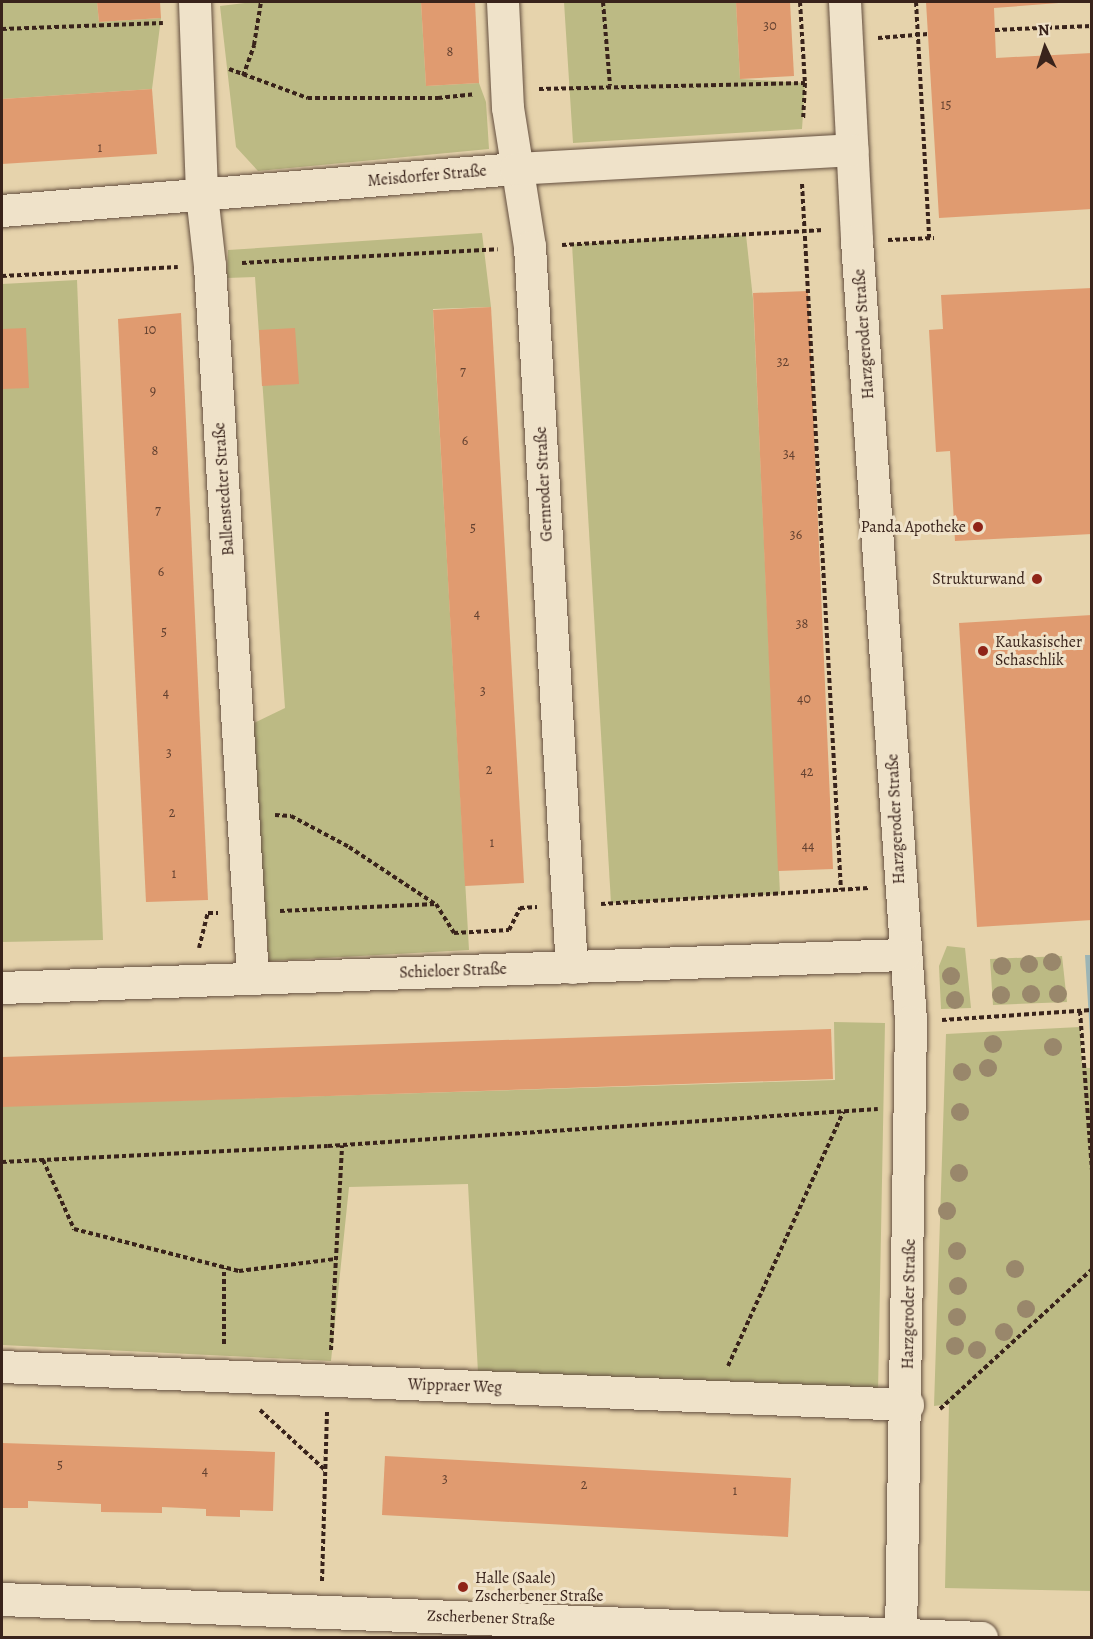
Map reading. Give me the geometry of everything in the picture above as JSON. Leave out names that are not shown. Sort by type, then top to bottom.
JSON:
[{"type":"street","name":"Gernroder Straße","points":[[502,2],[507,91],[516,169],[530,247],[572,968]]},
{"type":"street","name":"Harzgeroder Straße","points":[[845,2],[857,235],[904,955],[911,1022],[908,1405],[900,1636]]},
{"type":"street","name":"Ballenstedter Straße","points":[[196,11],[202,195],[210,266],[253,977]]},
{"type":"street","name":"Meisdorfer Straße","points":[[2,211],[516,169],[852,150]]},
{"type":"street","name":"Schieloer Straße","points":[[2,988],[253,977],[904,955]]},
{"type":"street","name":"Wippraer Weg","points":[[2,1367],[908,1405]]},
{"type":"street","name":"Zscherbener Straße","points":[[2,1599],[981,1638]]},
{"type":"path","points":[[243,76],[254,45],[261,2]]},
{"type":"path","points":[[603,2],[610,86]]},
{"type":"path","points":[[800,2],[805,83],[801,153],[841,890]]},
{"type":"path","points":[[2,276],[805,231],[931,238],[916,2]]},
{"type":"path","points":[[2,29],[196,11]]},
{"type":"path","points":[[995,30],[1092,26]]},
{"type":"path","points":[[847,40],[928,34]]},
{"type":"path","points":[[199,55],[243,76],[308,98],[438,98],[507,91],[610,86],[805,83]]},
{"type":"path","points":[[244,812],[291,816],[349,847],[436,904],[454,933],[509,930],[520,908],[900,885]]},
{"type":"path","points":[[187,951],[199,950],[208,913],[436,904]]},
{"type":"path","points":[[911,1022],[1092,1010]]},
{"type":"path","points":[[1080,1011],[1092,1171]]},
{"type":"path","points":[[2,1162],[342,1144],[912,1107]]},
{"type":"path","points":[[714,1397],[843,1112]]},
{"type":"path","points":[[321,1611],[327,1381],[342,1144]]},
{"type":"path","points":[[43,1160],[74,1229],[239,1271],[336,1259]]},
{"type":"path","points":[[907,1439],[1092,1269]]},
{"type":"shaded area","points":[[2,2],[97,2],[99,22],[161,18],[152,89],[2,99]]},
{"type":"shaded area","points":[[253,2],[421,2],[426,86],[479,83],[486,102],[489,149],[258,171],[236,147],[220,6]]},
{"type":"shaded area","points":[[564,2],[736,2],[740,79],[805,83],[802,129],[573,143]]},
{"type":"shaded area","points":[[482,233],[491,307],[433,309],[469,950],[269,961],[250,725],[285,708],[255,277],[227,278],[228,250]]},
{"type":"shaded area","points":[[746,235],[753,299],[780,894],[611,903],[572,244]]},
{"type":"shaded area","points":[[77,280],[103,940],[2,942],[2,284]]},
{"type":"shaded area","points":[[947,946],[965,948],[971,1008],[941,1009],[939,966]]},
{"type":"shaded area","points":[[1062,956],[1067,1002],[993,1005],[990,959]]},
{"type":"shaded area","points":[[834,1022],[885,1023],[878,1392],[478,1373],[468,1184],[349,1187],[331,1361],[2,1345],[2,1106],[835,1080]]},
{"type":"shaded area","points":[[1080,1027],[1082,1068],[1092,1068],[1091,1591],[945,1588],[949,1404],[934,1406],[946,1034]]},
{"type":"water","points":[[1085,955],[1091,955],[1091,1035],[1090,1035]]},
{"type":"building","points":[[97,2],[160,2],[161,18],[99,22]]},
{"type":"building","points":[[421,2],[475,2],[479,83],[426,86]]},
{"type":"building","points":[[736,2],[790,2],[794,76],[740,79]]},
{"type":"building","points":[[926,2],[1072,2],[994,8],[996,58],[1092,53],[1092,209],[939,218]]},
{"type":"building","points":[[152,89],[157,154],[2,164],[2,99]]},
{"type":"building","points":[[1092,288],[1092,534],[955,541],[950,451],[936,452],[929,330],[943,329],[941,295]]},
{"type":"building","points":[[808,291],[833,869],[778,871],[753,293]]},
{"type":"building","points":[[491,307],[524,883],[465,886],[433,310]]},
{"type":"building","points":[[181,313],[208,900],[146,902],[118,319]]},
{"type":"building","points":[[26,328],[29,388],[2,389],[2,329]]},
{"type":"building","points":[[295,328],[299,384],[262,386],[259,330]]},
{"type":"building","points":[[1092,615],[1092,920],[977,927],[959,623]]},
{"type":"building","points":[[831,1029],[833,1079],[2,1107],[2,1057]]},
{"type":"building","points":[[2,1443],[275,1452],[273,1511],[240,1510],[240,1517],[206,1516],[206,1509],[162,1507],[162,1513],[101,1512],[101,1504],[28,1501],[28,1508],[2,1508]]},
{"type":"building","points":[[385,1456],[791,1478],[788,1537],[382,1515]]},
{"type":"place","name":"Panda Apotheke","points":[[978,527]]},
{"type":"place","name":"Strukturwand","points":[[1037,579]]},
{"type":"place","name":"Kaukasischer Schaschlik","points":[[983,651]]},
{"type":"place","name":"Halle (Saale) Zscherbener Straße","points":[[463,1587]]}]
